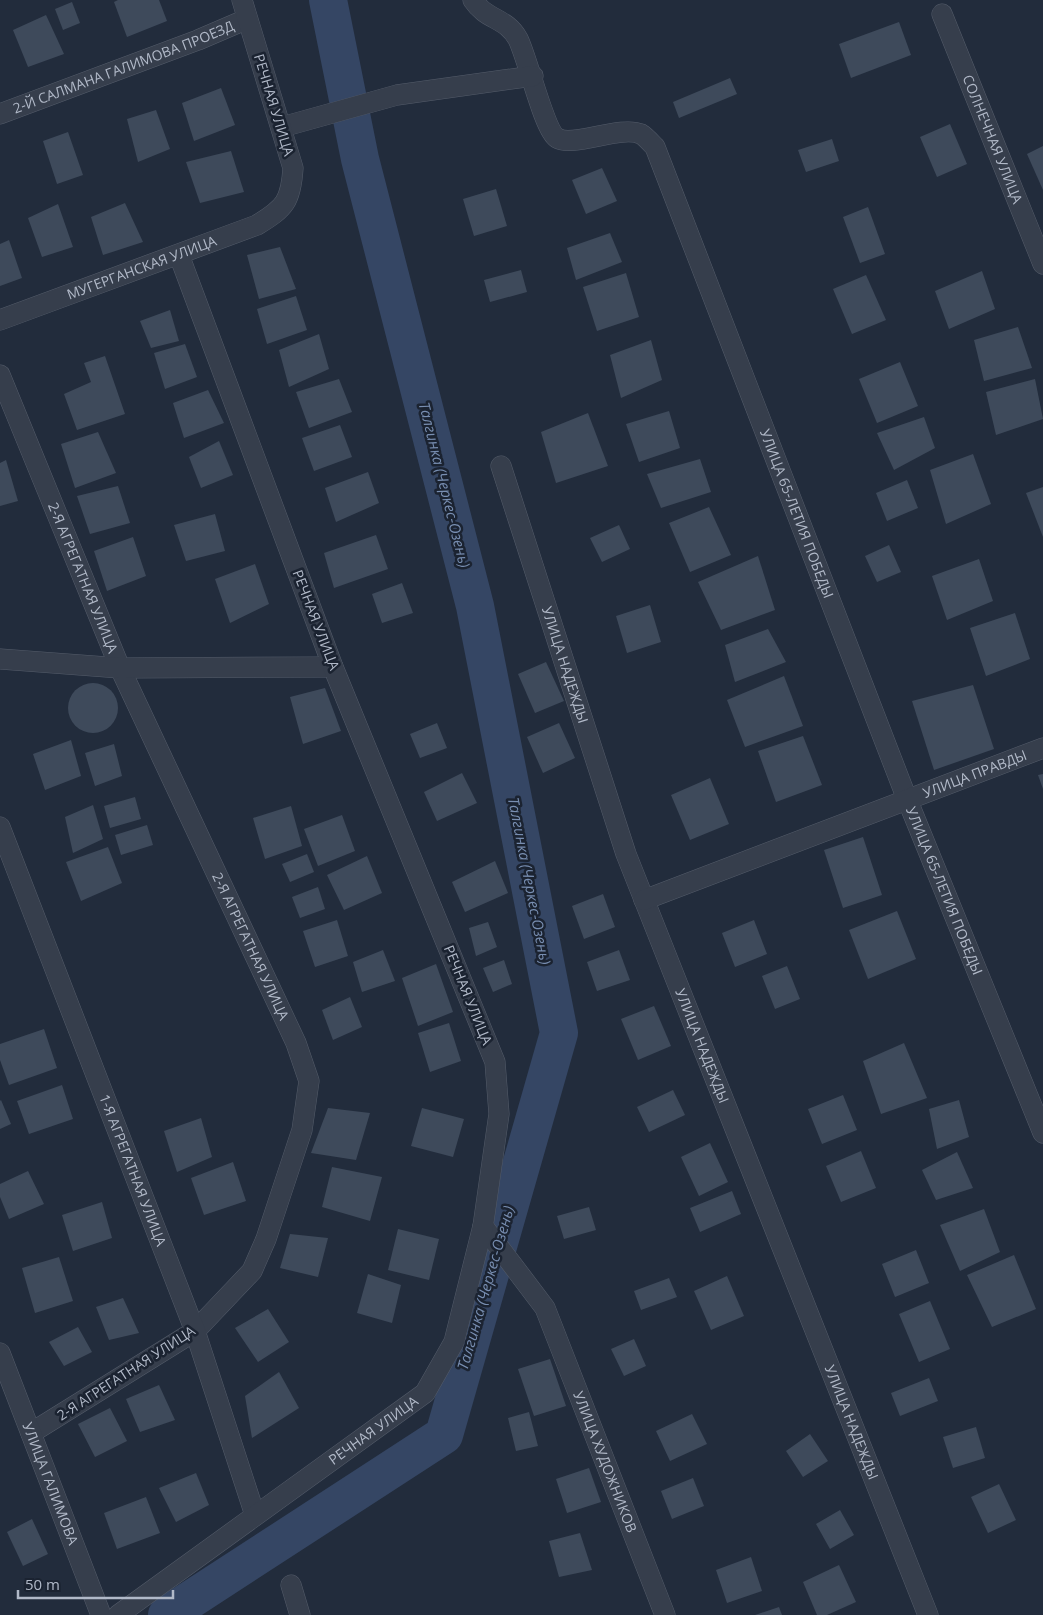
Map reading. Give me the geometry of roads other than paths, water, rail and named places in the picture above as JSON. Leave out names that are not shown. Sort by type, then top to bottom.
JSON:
[{"type":"street","name":"РЕЧНАЯ УЛИЦА","points":[[242,0],[293,168],[292,188],[281,210]]},
{"type":"street","name":"УЛИЦА 65-ЛЕТИЯ ПОБЕДЫ","points":[[473,0],[481,12],[507,25],[517,38],[533,76],[550,131],[559,139],[571,140],[627,133],[640,134],[655,147],[907,799],[1043,1133]]},
{"type":"street","name":"СОЛНЕЧНАЯ УЛИЦА","points":[[942,14],[1043,264]]},
{"type":"street","name":"2-Й САЛМАНА ГАЛИМОВА ПРОЕЗД","points":[[0,114],[198,40],[247,19]]},
{"type":"street","points":[[282,127],[397,95],[533,76]]},
{"type":"street","name":"МУГЕРГАНСКАЯ УЛИЦА","points":[[0,320],[257,225],[281,210]]},
{"type":"street","name":"РЕЧНАЯ УЛИЦА","points":[[118,1615],[425,1393],[454,1342],[483,1226],[499,1114],[496,1062],[333,667],[179,255]]},
{"type":"street","name":"2-Я АГРЕГАТНАЯ УЛИЦА","points":[[0,376],[120,668],[296,1043],[309,1081],[302,1130],[266,1239],[252,1271],[195,1331],[31,1433]]},
{"type":"street","name":"УЛИЦА НАДЕЖДЫ","points":[[502,466],[626,854],[928,1615]]},
{"type":"street","points":[[0,659],[120,668],[333,667]]},
{"type":"street","name":"УЛИЦА ПРАВДЫ","points":[[644,900],[1043,748]]},
{"type":"street","name":"1-Я АГРЕГАТНАЯ УЛИЦА","points":[[0,828],[195,1331],[255,1515]]},
{"type":"street","name":"УЛИЦА ХУДОЖНИКОВ","points":[[483,1226],[545,1308],[665,1615]]},
{"type":"street","name":"УЛИЦА ГАЛИМОВА","points":[[0,1353],[101,1615]]},
{"type":"street","points":[[291,1585],[300,1615]]},
{"type":"waterway","name":"Талгинка (Черкес-Озень)","points":[[167,1615],[444,1435],[559,1033],[475,606],[360,159],[328,0]]}]
